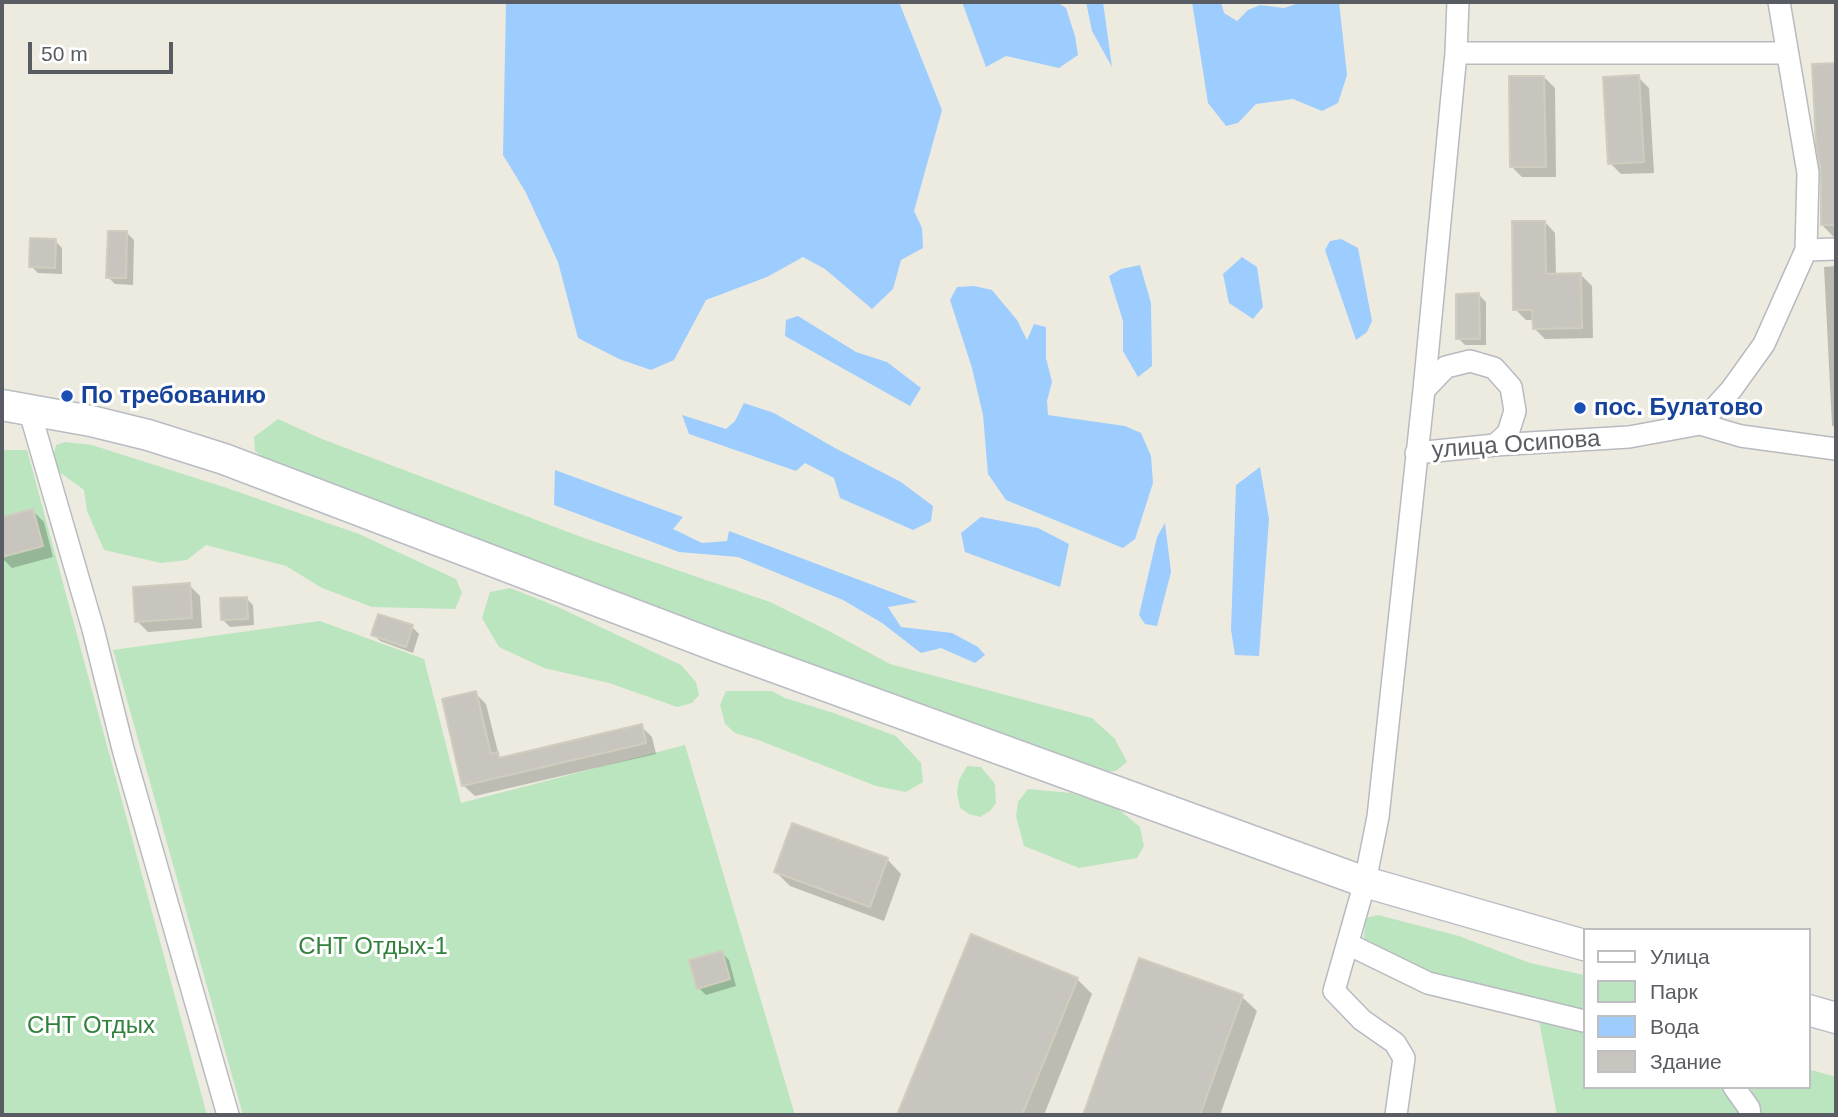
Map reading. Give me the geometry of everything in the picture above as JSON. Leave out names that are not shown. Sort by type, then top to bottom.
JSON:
[{"type":"main road","points":[[15,407],[148,435],[224,459],[719,647],[1366,882],[1582,944]]},
{"type":"main road","points":[[1810,1011],[1836,1018]]},
{"type":"street","points":[[1396,1115],[1404,1058],[1395,1043],[1362,1020],[1334,991],[1366,882],[1378,817],[1424,390],[1456,53],[1458,2]]},
{"type":"street","points":[[1700,424],[1731,390],[1764,344],[1805,250],[1808,173],[1779,2]]},
{"type":"street","points":[[1456,53],[1787,53]]},
{"type":"street","points":[[1805,250],[1836,249]]},
{"type":"street","points":[[1424,390],[1446,367],[1470,361],[1494,368],[1511,387],[1515,411],[1507,433],[1495,444]]},
{"type":"street","points":[[15,407],[93,629],[123,749],[228,1115]]},
{"type":"street","name":"улица Осипова","points":[[1416,453],[1495,444],[1629,437],[1700,424],[1741,436],[1836,449]]},
{"type":"street","points":[[1348,944],[1428,983],[1582,1021]]},
{"type":"street","points":[[1735,1089],[1749,1108],[1750,1115]]},
{"type":"green space","points":[[278,419],[322,439],[584,538],[770,602],[890,664],[1092,718],[1115,739],[1127,762],[1116,771],[1092,773],[277,468],[255,451],[254,437]]},
{"type":"green space","points":[[65,442],[92,445],[359,534],[456,579],[462,593],[455,609],[372,607],[322,588],[286,566],[206,545],[187,560],[161,563],[104,550],[87,511],[84,490],[55,469],[53,459],[56,445]]},
{"type":"green space","name":"СНТ Отдых","points":[[2,450],[27,450],[207,1115],[2,1115]]},
{"type":"green space","points":[[510,588],[558,607],[681,665],[696,682],[699,695],[692,703],[677,707],[609,683],[544,668],[499,647],[482,618],[490,592]]},
{"type":"green space","name":"СНТ Отдых-1","points":[[320,621],[424,659],[461,803],[685,745],[795,1115],[243,1115],[113,650]]},
{"type":"green space","points":[[726,691],[772,691],[785,698],[896,736],[921,763],[923,782],[906,792],[876,786],[735,733],[725,724],[720,705]]},
{"type":"green space","points":[[967,766],[981,767],[995,784],[996,803],[980,817],[960,808],[957,793],[959,780]]},
{"type":"green space","points":[[1028,789],[1071,793],[1117,808],[1140,827],[1144,846],[1137,858],[1079,868],[1024,846],[1016,816],[1018,802]]},
{"type":"green space","points":[[1378,915],[1459,936],[1530,963],[1582,975],[1582,1089],[1734,1089],[1741,1115],[1557,1115],[1535,1000],[1424,973],[1363,944],[1366,918]]},
{"type":"green space","points":[[1810,1070],[1836,1077],[1836,1115],[1757,1115],[1751,1089],[1810,1089]]},
{"type":"water","points":[[506,2],[899,2],[942,110],[914,211],[922,228],[923,248],[901,260],[893,289],[872,309],[825,269],[803,257],[767,277],[706,300],[674,360],[651,370],[619,359],[578,338],[558,262],[525,191],[503,155]]},
{"type":"water","points":[[962,2],[1057,2],[1066,8],[1078,55],[1059,68],[1006,56],[986,67]]},
{"type":"water","points":[[1086,2],[1103,2],[1112,67],[1092,31]]},
{"type":"water","points":[[1192,2],[1221,2],[1224,13],[1237,21],[1248,10],[1260,5],[1284,8],[1302,2],[1339,2],[1347,75],[1338,103],[1322,111],[1293,99],[1256,104],[1238,123],[1226,126],[1208,103]]},
{"type":"water","points":[[1341,239],[1358,248],[1372,321],[1367,332],[1356,340],[1325,250],[1330,241]]},
{"type":"water","points":[[1242,257],[1257,267],[1263,307],[1253,319],[1229,303],[1223,274]]},
{"type":"water","points":[[1140,265],[1151,303],[1152,366],[1138,377],[1123,351],[1123,321],[1109,276],[1121,269]]},
{"type":"water","points":[[974,286],[992,290],[1017,320],[1027,340],[1034,324],[1046,327],[1046,358],[1052,382],[1047,401],[1048,415],[1125,426],[1141,433],[1151,456],[1153,483],[1135,539],[1123,548],[1006,500],[988,474],[983,415],[972,368],[950,300],[957,287]]},
{"type":"water","points":[[798,316],[856,352],[887,362],[921,388],[910,406],[785,336],[786,320]]},
{"type":"water","points":[[744,403],[774,413],[901,482],[933,506],[931,521],[913,530],[840,498],[834,478],[805,463],[796,471],[689,434],[682,415],[726,429],[735,421]]},
{"type":"water","points":[[1260,467],[1269,519],[1259,656],[1235,655],[1231,630],[1236,485]]},
{"type":"water","points":[[555,470],[683,517],[673,529],[702,543],[727,541],[729,531],[918,602],[888,607],[901,627],[952,633],[978,647],[985,655],[975,663],[941,648],[921,653],[882,623],[843,600],[738,557],[679,552],[554,505]]},
{"type":"water","points":[[981,517],[1038,528],[1069,544],[1060,587],[965,552],[961,533]]},
{"type":"water","points":[[1165,523],[1171,572],[1157,626],[1145,624],[1139,615],[1157,537]]},
{"type":"building","points":[[1836,63],[1836,225],[1821,225],[1821,173],[1816,145],[1812,64]]},
{"type":"building","points":[[1639,75],[1644,162],[1608,164],[1603,77]]},
{"type":"building","points":[[1509,76],[1544,76],[1546,167],[1510,167]]},
{"type":"building","points":[[1512,221],[1545,221],[1546,274],[1581,273],[1582,328],[1533,329],[1532,310],[1513,310]]},
{"type":"building","points":[[108,231],[127,231],[126,278],[106,278]]},
{"type":"building","points":[[30,238],[56,239],[55,268],[29,267]]},
{"type":"building","points":[[1479,293],[1480,339],[1456,339],[1456,294]]},
{"type":"building","points":[[33,509],[43,546],[2,557],[2,517]]},
{"type":"building","points":[[190,583],[192,618],[135,622],[133,587]]},
{"type":"building","points":[[247,597],[248,619],[221,620],[220,598]]},
{"type":"building","points":[[378,614],[413,625],[406,647],[371,635]]},
{"type":"building","points":[[476,691],[491,754],[498,752],[499,758],[642,724],[646,743],[462,786],[442,699]]},
{"type":"building","points":[[792,823],[888,858],[870,907],[774,872]]},
{"type":"building","points":[[971,934],[1078,978],[1022,1115],[897,1115]]},
{"type":"building","points":[[722,951],[730,979],[697,989],[689,960]]},
{"type":"building","points":[[1139,958],[1243,995],[1200,1115],[1083,1115]]},
{"type":"place","name":"По требованию","points":[[67,396]]},
{"type":"place","name":"пос. Булатово","points":[[1580,408]]}]
